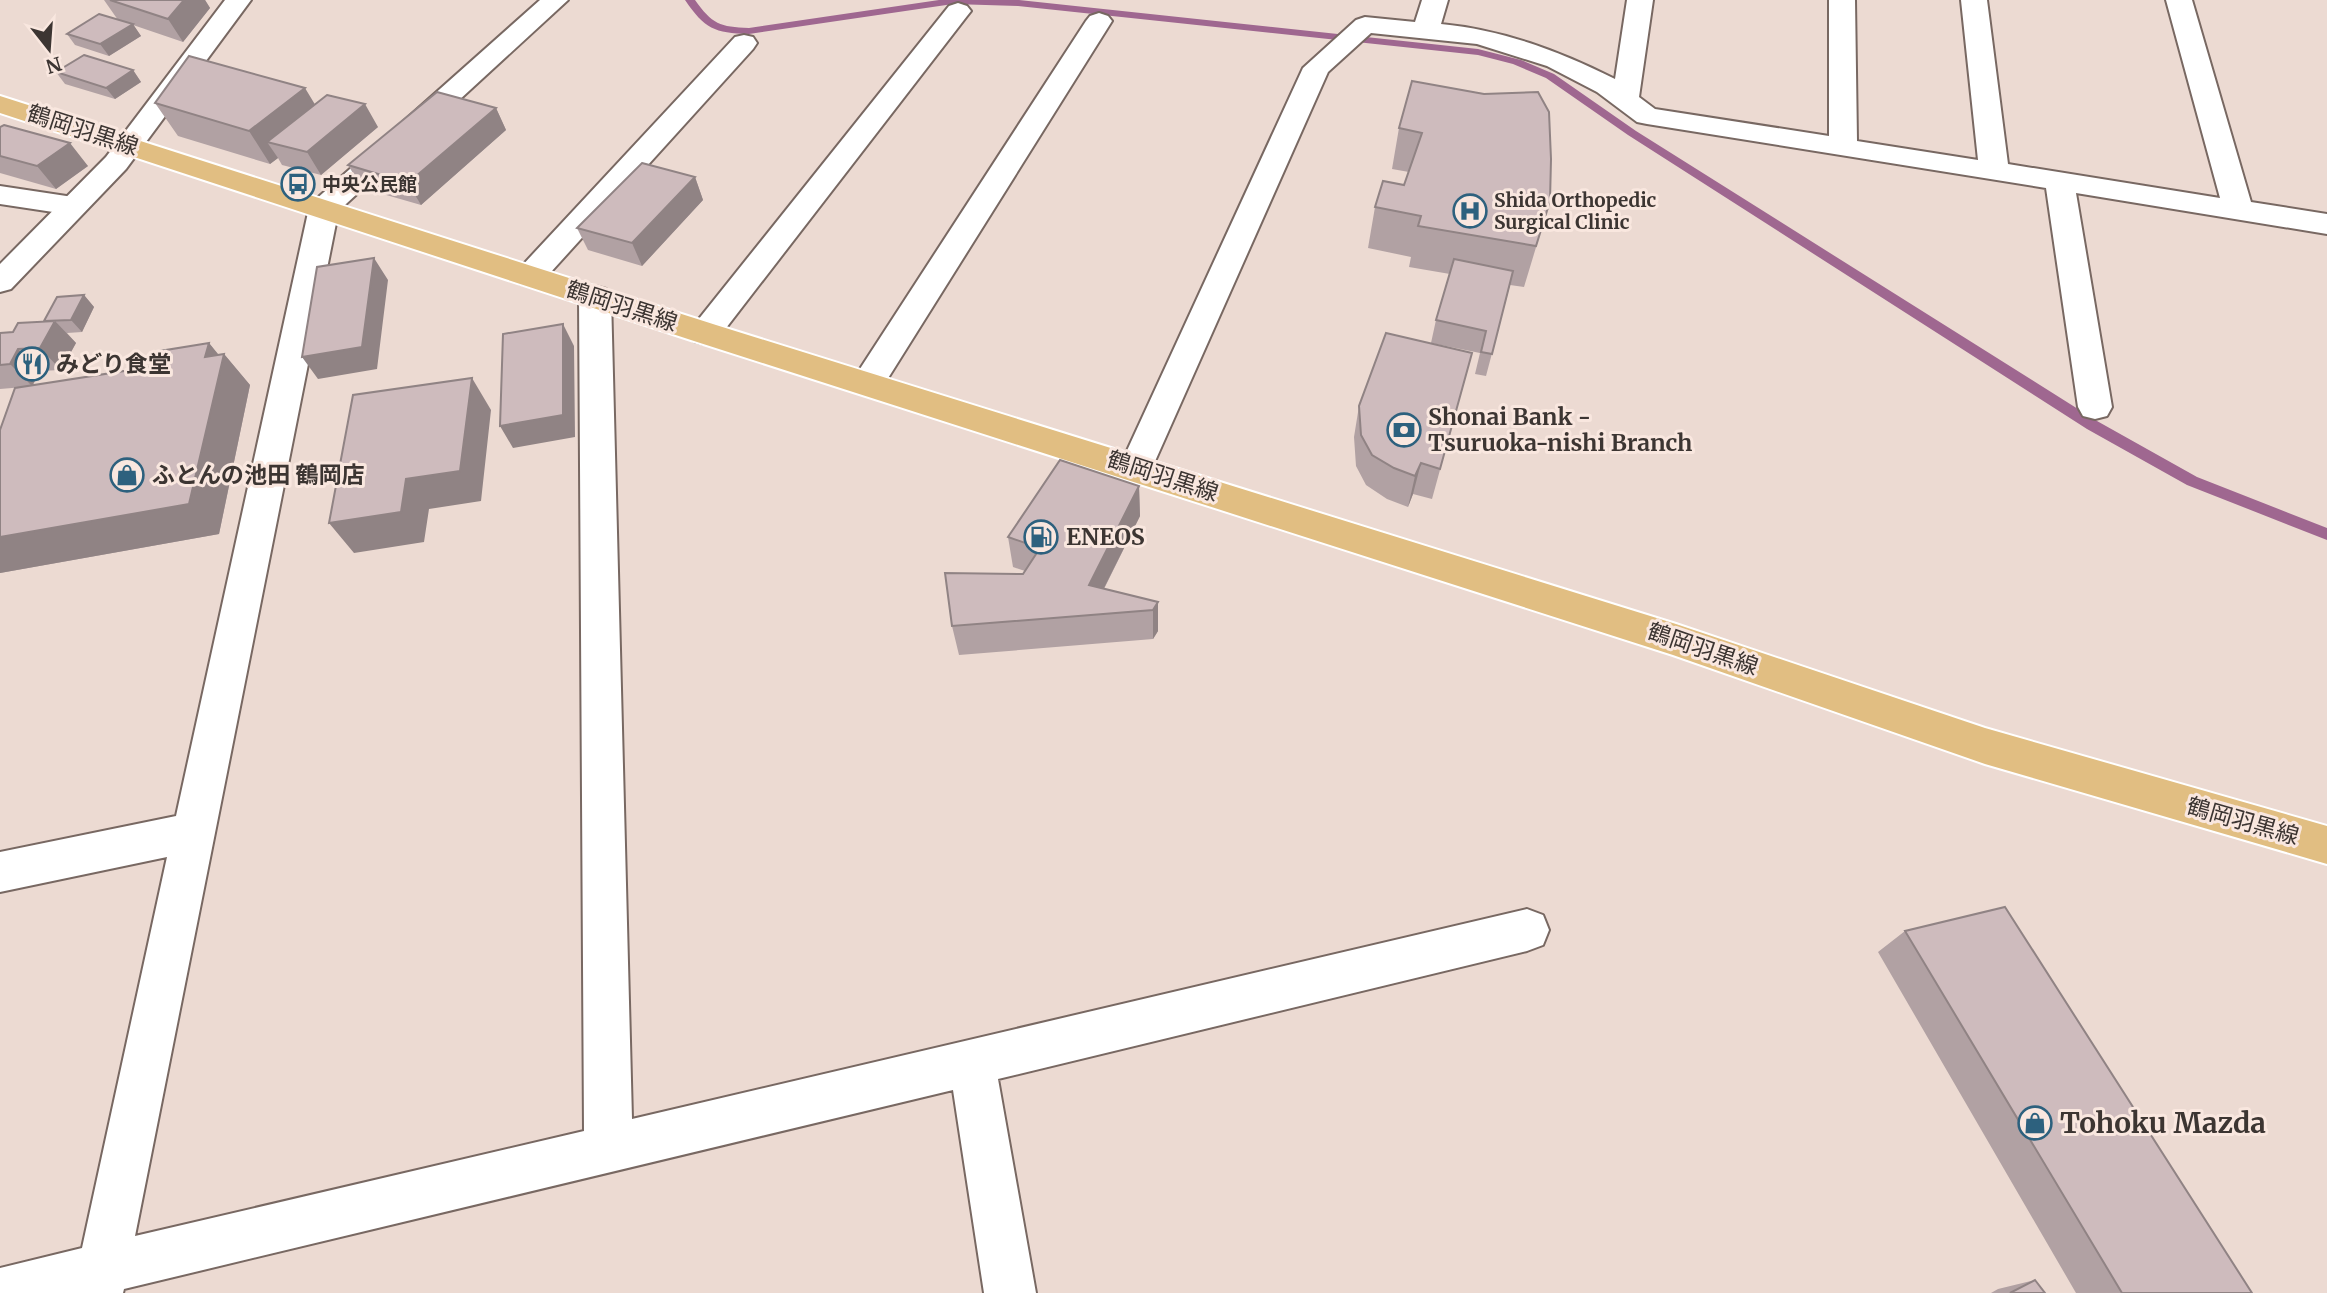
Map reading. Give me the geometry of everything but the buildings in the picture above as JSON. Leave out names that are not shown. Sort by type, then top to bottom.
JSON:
[{"type":"main road","name":"鶴岡羽黒線","points":[[0,104],[705,333],[1676,640],[1985,746],[2327,845]]},
{"type":"street","points":[[100,1281],[324,208],[555,0]]},
{"type":"street","points":[[1426,30],[1436,0]]},
{"type":"street","points":[[1625,101],[1640,0]]},
{"type":"street","points":[[1842,0],[1843,148]]},
{"type":"street","points":[[1974,0],[1994,171]]},
{"type":"street","points":[[2179,0],[2238,210]]},
{"type":"street","points":[[0,282],[116,163],[231,1]]},
{"type":"street","points":[[705,333],[958,11]]},
{"type":"street","points":[[868,383],[1100,21]]},
{"type":"street","points":[[1136,468],[1316,68],[1365,25],[1480,36],[1556,60],[1607,86],[1647,116],[2238,210],[2326,227]]},
{"type":"street","points":[[530,275],[744,43]]},
{"type":"street","points":[[2059,181],[2095,407]]},
{"type":"street","points":[[0,195],[73,206]]},
{"type":"street","points":[[595,297],[608,1149]]},
{"type":"street","points":[[0,872],[194,832]]},
{"type":"street","points":[[2,1293],[100,1281],[608,1149],[1528,930]]},
{"type":"street","points":[[972,1063],[1010,1293]]},
{"type":"waterway","points":[[690,0],[708,23],[728,30],[749,31],[953,1],[1018,3],[1478,52],[1517,62],[1550,76],[1632,133],[2092,425],[2192,481],[2327,534]]},
{"type":"place","name":"中央公民館","points":[[298,184]]},
{"type":"place","name":"Shida Orthopedic Surgical Clinic","points":[[1470,211]]},
{"type":"place","name":"みどり食堂","points":[[32,364]]},
{"type":"place","name":"Shonai Bank - Tsuruoka-nishi Branch","points":[[1404,430]]},
{"type":"place","name":"ふとんの池田 鶴岡店","points":[[127,475]]},
{"type":"place","name":"ENEOS","points":[[1041,537]]},
{"type":"place","name":"Tohoku Mazda","points":[[2035,1123]]}]
